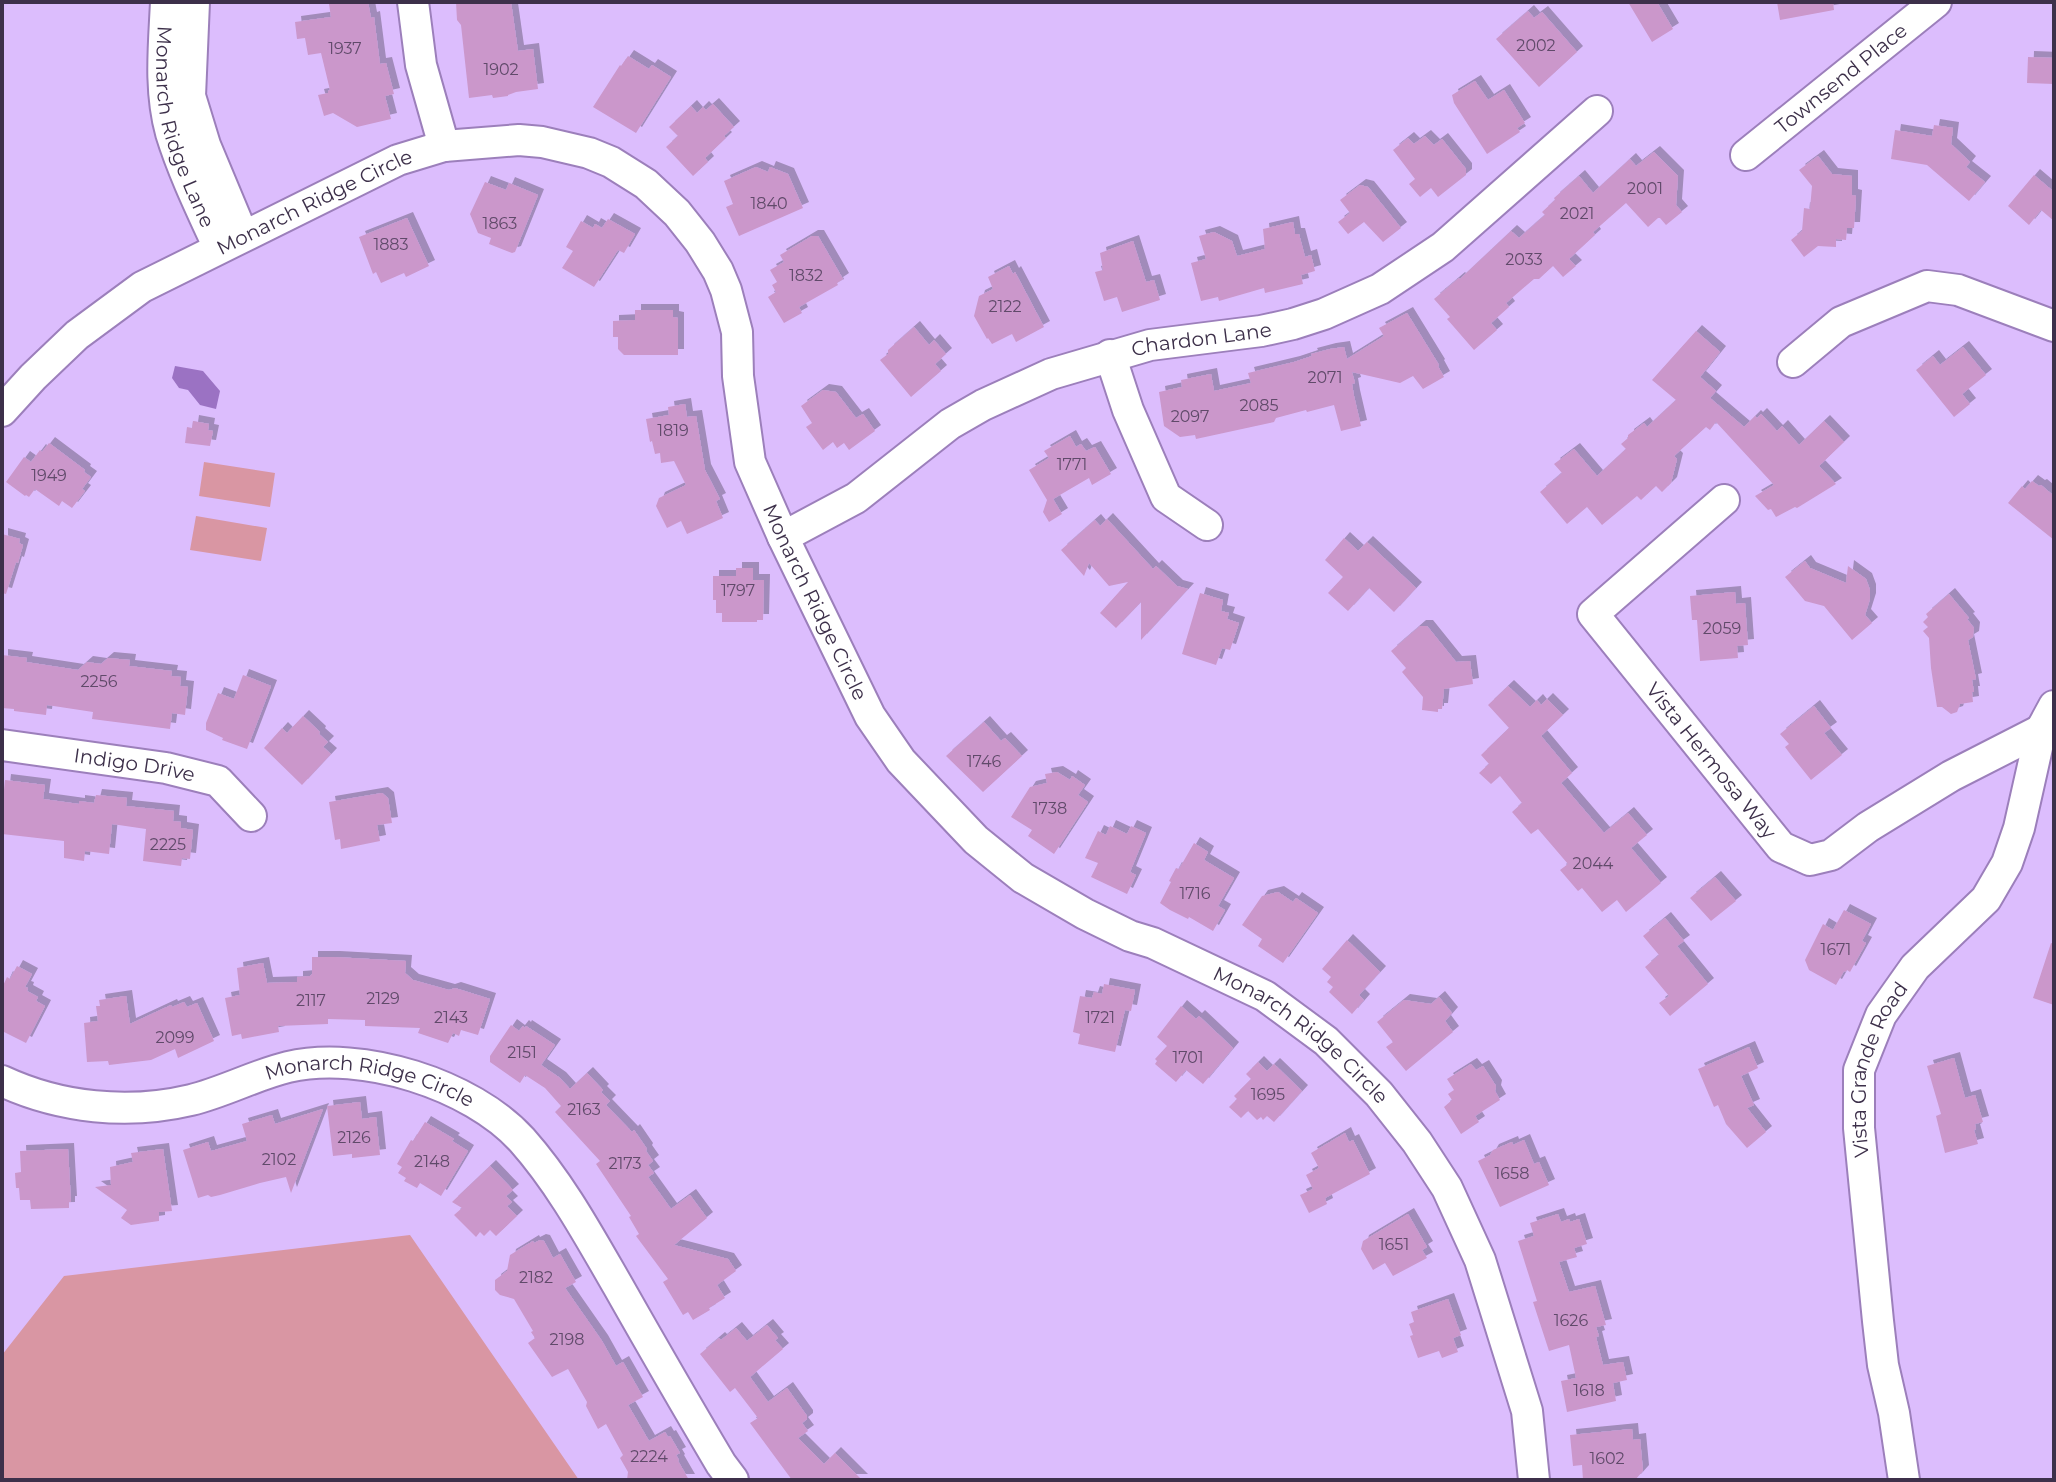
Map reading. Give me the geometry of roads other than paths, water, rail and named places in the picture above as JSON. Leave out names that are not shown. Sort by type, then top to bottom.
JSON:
[{"type":"street","name":"Monarch Ridge Lane","points":[[166,2],[163,76],[171,131],[197,199],[231,242]]},
{"type":"street","name":"Monarch Ridge Lane","points":[[194,2],[190,96],[231,242]]},
{"type":"street","points":[[413,2],[421,65],[444,146]]},
{"type":"street","name":"Townsend Place","points":[[1746,155],[1936,2]]},
{"type":"street","name":"Chardon Lane","points":[[783,537],[856,498],[950,424],[1051,374],[1150,345],[1237,335],[1293,324],[1380,289],[1443,247],[1597,111]]},
{"type":"street","name":"Monarch Ridge Circle","points":[[2,411],[77,335],[142,287],[398,160],[444,146],[519,140],[566,146],[629,172],[677,213],[710,256],[726,290],[737,332],[738,376],[750,462],[870,716],[901,761],[976,840],[1023,878],[1130,936],[1153,943],[1265,996],[1314,1031],[1354,1066],[1403,1123],[1447,1188],[1480,1260],[1527,1411],[1534,1480]]},
{"type":"street","points":[[1793,362],[1841,322],[1927,286],[1958,290],[2054,326]]},
{"type":"street","points":[[1110,355],[1128,410],[1166,497],[1207,525]]},
{"type":"street","name":"Vista Hermosa Way","points":[[1724,500],[1593,614],[1781,847],[1810,860],[1831,855],[1868,827],[2048,718]]},
{"type":"street","name":"Vista Grande Road","points":[[1904,1480],[1878,1321],[1859,1128],[1859,1070],[1881,1015],[1915,967],[1986,899],[2007,863],[2048,718]]},
{"type":"street","name":"Indigo Drive","points":[[2,745],[166,768],[218,781],[251,816]]},
{"type":"street","name":"Monarch Ridge Circle","points":[[2,1081],[60,1101],[94,1106],[144,1107],[192,1100],[288,1067],[343,1064],[370,1066],[422,1078],[465,1097],[521,1140],[568,1201],[733,1480]]}]
